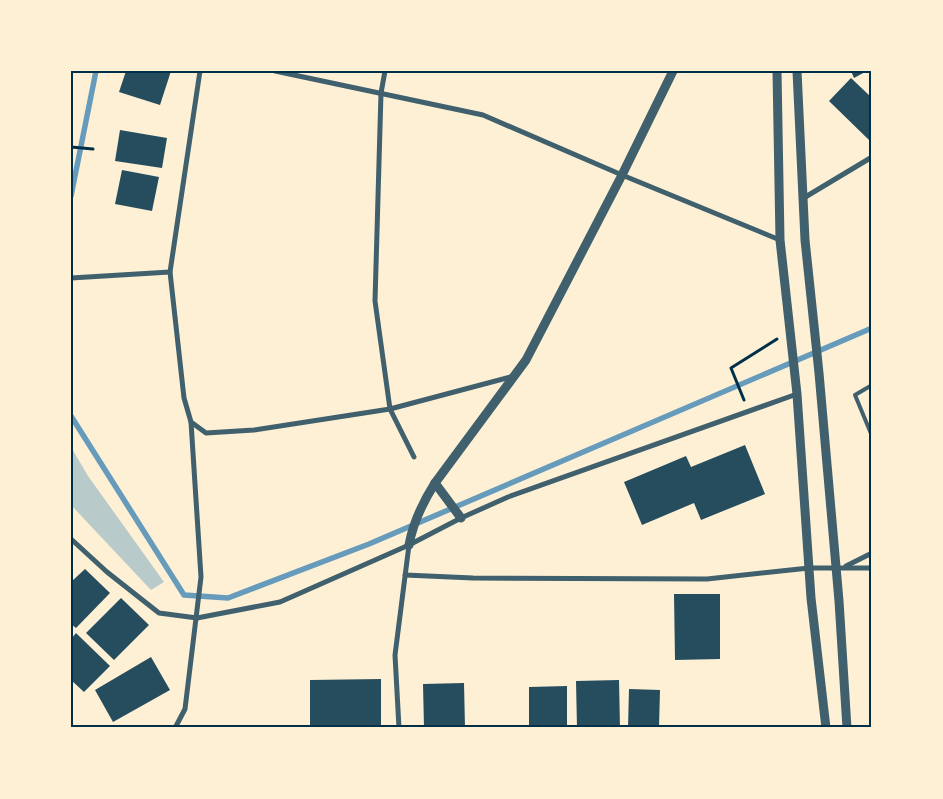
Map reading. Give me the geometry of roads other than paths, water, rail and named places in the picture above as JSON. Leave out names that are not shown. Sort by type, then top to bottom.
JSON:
[{"type":"street","points":[[175,728],[185,709],[201,577],[191,422],[184,398],[170,272],[200,71]]},
{"type":"street","points":[[275,71],[483,115],[780,240]]},
{"type":"street","points":[[385,71],[381,93],[375,302],[390,409],[414,458]]},
{"type":"street","points":[[399,728],[395,655],[409,545],[421,505],[435,483],[526,360],[622,175],[673,71]]},
{"type":"street","points":[[777,71],[780,240],[797,394],[811,598],[826,728]]},
{"type":"street","points":[[797,71],[802,199],[839,568],[839,601],[847,728]]},
{"type":"street","points":[[802,199],[872,157]]},
{"type":"street","points":[[71,278],[170,272]]},
{"type":"street","points":[[191,422],[206,433],[254,430],[390,409],[515,376]]},
{"type":"street","points":[[71,539],[107,572],[159,613],[197,617],[280,602],[409,545],[458,515],[797,394]]},
{"type":"street","points":[[435,483],[458,515]]},
{"type":"street","points":[[839,568],[872,553]]},
{"type":"street","points":[[405,574],[473,578],[707,578],[809,568],[872,568]]},
{"type":"lane","points":[[872,385],[855,395],[872,436]]},
{"type":"waterway","points":[[71,196],[96,71]]},
{"type":"waterway","points":[[71,416],[184,595],[228,598],[369,544],[872,328]]}]
